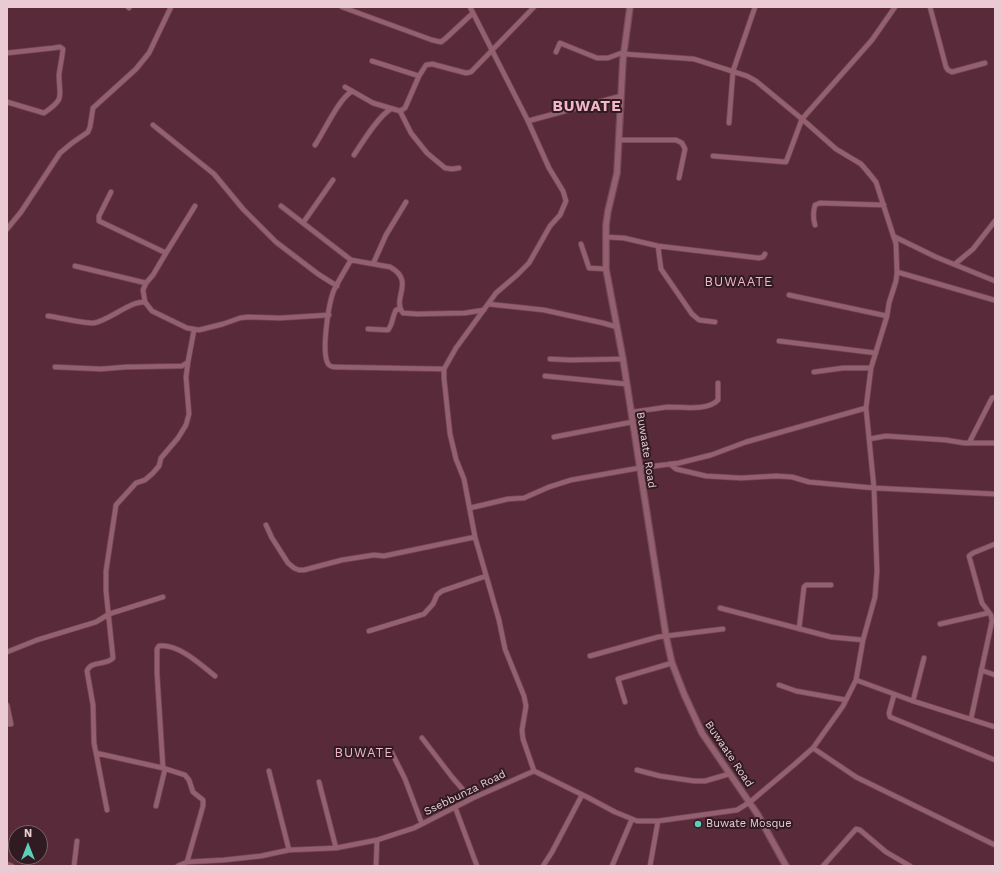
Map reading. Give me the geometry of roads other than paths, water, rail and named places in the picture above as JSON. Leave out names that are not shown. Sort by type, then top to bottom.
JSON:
[{"type":"street","points":[[7,229],[21,212],[60,153],[72,142],[88,132],[93,108],[136,68],[149,53],[171,7]]},
{"type":"street","points":[[342,7],[440,42],[446,39],[473,13]]},
{"type":"street","points":[[470,7],[528,121],[549,168],[565,197],[565,204],[529,263],[496,293],[456,348],[444,370],[445,394],[450,434],[456,460],[464,479],[475,537],[499,620],[505,649],[525,701],[526,706],[522,730],[534,771],[615,812],[632,819],[646,822],[698,814],[730,812],[737,810],[750,802],[813,748],[833,721],[856,680],[863,640],[875,597],[877,580],[874,488],[866,408],[871,368],[887,316],[897,272],[895,237],[876,182],[861,164],[836,149],[756,81],[747,76],[694,58],[624,53],[603,59],[560,43],[556,52]]},
{"type":"street","points":[[345,87],[373,103],[400,111],[405,108],[424,67],[430,63],[469,73],[534,7]]},
{"type":"street","name":"Buwaate Road","points":[[630,7],[624,53],[617,173],[608,211],[605,236],[606,269],[623,359],[666,636],[672,663],[699,727],[729,774],[750,802],[786,866]]},
{"type":"street","points":[[729,123],[733,71],[755,7]]},
{"type":"street","points":[[713,156],[786,162],[802,119],[872,40],[895,7]]},
{"type":"street","points":[[930,7],[948,70],[952,72],[985,63]]},
{"type":"street","points":[[7,53],[60,47],[63,50],[59,75],[61,93],[59,99],[51,108],[44,113],[7,102]]},
{"type":"street","points":[[372,62],[419,76]]},
{"type":"street","points":[[315,145],[333,113],[347,94],[352,91]]},
{"type":"street","points":[[528,121],[621,96]]},
{"type":"street","points":[[354,155],[380,117],[391,109]]},
{"type":"street","points":[[400,111],[411,133],[427,153],[445,168],[459,168]]},
{"type":"street","points":[[153,125],[214,174],[244,209],[276,242],[318,274],[337,286]]},
{"type":"street","points":[[619,140],[679,141],[684,145],[685,149],[679,178]]},
{"type":"street","points":[[303,223],[333,180]]},
{"type":"street","points":[[111,192],[99,216],[99,221],[166,253]]},
{"type":"street","points":[[373,264],[386,235],[406,202]]},
{"type":"street","points":[[816,225],[813,212],[815,205],[820,203],[884,205]]},
{"type":"street","points":[[196,206],[143,290],[145,302],[152,311],[175,323],[194,330],[223,324],[244,317],[280,318],[329,315]]},
{"type":"street","points":[[281,206],[351,260],[390,267],[395,270],[403,284],[399,304],[403,313],[465,313],[484,310]]},
{"type":"street","points":[[955,264],[973,249],[995,221]]},
{"type":"street","points":[[605,236],[624,238],[658,246],[759,258],[763,257],[765,254]]},
{"type":"street","points":[[895,237],[936,257],[995,281]]},
{"type":"street","points":[[581,244],[590,268],[606,269]]},
{"type":"street","points":[[658,246],[661,269],[692,314],[700,320],[715,322]]},
{"type":"street","points":[[351,260],[334,291],[329,315],[325,348],[327,361],[331,366],[444,370]]},
{"type":"street","points":[[75,266],[146,283]]},
{"type":"street","points":[[897,272],[994,300]]},
{"type":"street","points":[[789,296],[887,316]]},
{"type":"street","points":[[48,316],[93,323],[109,318],[136,303],[145,302]]},
{"type":"street","points":[[488,304],[544,310],[617,327]]},
{"type":"street","points":[[368,329],[388,330],[394,313],[396,310],[400,309]]},
{"type":"street","points":[[107,810],[94,743],[93,705],[87,671],[93,664],[108,662],[113,658],[106,591],[106,571],[116,505],[136,482],[145,480],[153,473],[159,466],[161,458],[178,438],[186,425],[189,414],[186,377],[194,330]]},
{"type":"street","points":[[779,341],[876,353]]},
{"type":"street","points":[[550,359],[623,359]]},
{"type":"street","points":[[55,367],[101,369],[182,366],[188,362]]},
{"type":"street","points":[[814,372],[843,368],[871,368]]},
{"type":"street","points":[[545,376],[626,384]]},
{"type":"street","points":[[631,412],[710,406],[718,400],[718,382]]},
{"type":"street","points":[[969,443],[992,398],[995,397]]},
{"type":"street","points":[[470,508],[508,499],[524,498],[549,487],[571,480],[670,464],[711,455],[746,442],[866,408]]},
{"type":"street","points":[[554,437],[632,422]]},
{"type":"street","points":[[869,439],[886,436],[969,443],[995,442]]},
{"type":"street","points":[[670,464],[676,470],[706,476],[741,478],[776,476],[792,477],[809,482],[874,488],[995,494]]},
{"type":"street","points":[[266,525],[272,538],[288,563],[294,568],[304,570],[342,560],[374,555],[384,556],[475,537]]},
{"type":"street","points":[[971,719],[992,621],[991,615],[982,603],[969,556],[995,544]]},
{"type":"street","points":[[369,631],[424,614],[433,604],[437,595],[442,591],[486,576]]},
{"type":"street","points":[[799,629],[804,587],[806,585],[831,585]]},
{"type":"street","points":[[7,652],[38,640],[96,622],[109,614],[163,597]]},
{"type":"street","points":[[720,608],[831,637],[863,640]]},
{"type":"street","points":[[940,624],[988,613]]},
{"type":"street","points":[[590,656],[666,636],[723,629]]},
{"type":"street","points":[[156,806],[164,769],[157,673],[159,646],[165,646],[188,655],[215,676]]},
{"type":"street","points":[[913,701],[924,658]]},
{"type":"street","points":[[625,702],[618,679],[672,663]]},
{"type":"street","points":[[982,670],[995,675]]},
{"type":"street","points":[[856,680],[894,695],[995,727]]},
{"type":"street","points":[[779,685],[796,691],[846,700]]},
{"type":"street","points":[[894,695],[889,713],[890,717],[995,760]]},
{"type":"street","points":[[7,705],[11,724],[7,724]]},
{"type":"street","points":[[422,738],[471,799]]},
{"type":"street","points":[[813,748],[856,777],[995,845]]},
{"type":"street","points":[[390,749],[405,779],[422,824]]},
{"type":"street","points":[[96,753],[164,769],[185,775],[188,778],[193,792],[204,803],[187,862]]},
{"type":"street","points":[[637,770],[700,782],[729,774]]},
{"type":"street","points":[[269,771],[289,850]]},
{"type":"street","name":"Ssebbunza Road","points":[[178,866],[187,862],[261,856],[289,850],[336,848],[377,840],[414,828],[471,799],[534,771]]},
{"type":"street","points":[[319,782],[336,848]]},
{"type":"street","points":[[543,866],[552,852],[582,794]]},
{"type":"street","points":[[455,807],[477,866]]},
{"type":"street","points":[[612,866],[632,819]]},
{"type":"street","points":[[650,866],[658,821]]},
{"type":"street","points":[[823,866],[856,829],[860,830],[886,852],[910,866]]},
{"type":"street","points":[[376,866],[377,840]]},
{"type":"street","points":[[74,866],[77,841]]},
{"type":"street","points":[[7,864],[12,866]]},
{"type":"place","name":"Buwate Mosque","points":[[698,824]]},
{"type":"district","name":"BUWATE","points":[[587,107]]},
{"type":"district","name":"BUWAATE","points":[[739,282]]},
{"type":"district","name":"BUWATE","points":[[364,753]]}]
